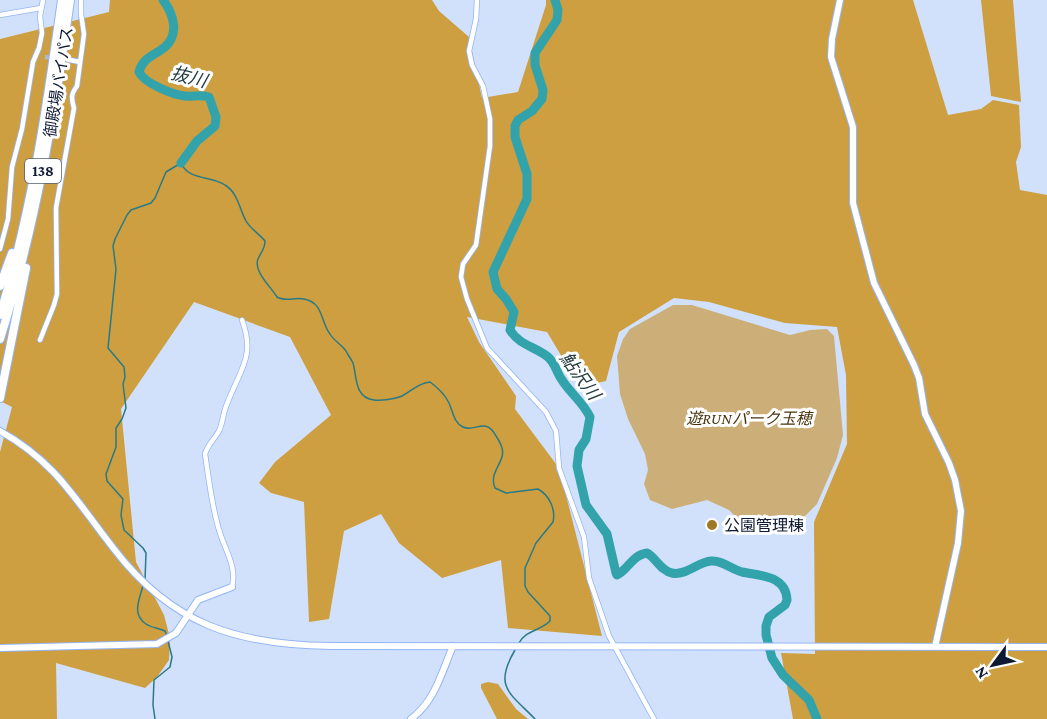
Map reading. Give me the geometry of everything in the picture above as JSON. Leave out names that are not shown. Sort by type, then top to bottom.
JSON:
[{"type":"highway","name":"御殿場バイパス","points":[[0,315],[18,251],[35,171],[62,0]]},
{"type":"highway","name":"御殿場バイパス","points":[[0,339],[26,252],[39,191],[58,90],[70,0]]},
{"type":"highway","points":[[0,286],[35,171]]},
{"type":"highway","points":[[0,398],[39,191]]},
{"type":"street","points":[[0,249],[8,219],[10,177],[20,141],[33,62],[42,33],[40,16],[43,0]]},
{"type":"street","points":[[40,340],[57,294],[57,208],[74,108],[71,99],[72,92],[78,86],[84,34],[81,0]]},
{"type":"street","points":[[477,0],[476,19],[469,51],[472,65],[483,86],[490,118],[490,146],[476,245],[463,264],[461,277],[467,299],[488,348],[520,382],[553,423],[556,431],[559,468],[584,537],[589,578],[614,646],[654,719]]},
{"type":"street","points":[[840,0],[832,39],[831,57],[853,127],[853,203],[873,283],[914,365],[919,378],[925,414],[949,463],[961,511],[958,543],[935,646]]},
{"type":"street","points":[[0,15],[41,8]]},
{"type":"street","points":[[37,53],[45,57]]},
{"type":"street","points":[[70,60],[80,62]]},
{"type":"street","points":[[0,648],[149,646],[170,638],[181,627],[198,600],[232,587],[234,573],[229,553],[220,533],[205,454],[208,444],[219,430],[226,404],[244,367],[249,342],[242,320]]},
{"type":"street","points":[[0,431],[32,451],[50,466],[128,566],[157,594],[214,628],[276,644],[1047,647]]},
{"type":"street","points":[[411,719],[423,710],[430,700],[453,646]]},
{"type":"green space","name":"遊RUNパーク玉穂","points":[[673,305],[692,305],[790,335],[827,329],[834,336],[843,435],[837,458],[817,504],[804,517],[783,522],[750,521],[736,517],[729,510],[707,500],[672,509],[650,500],[644,484],[648,470],[645,454],[628,419],[620,394],[617,356],[623,339],[630,329]]},
{"type":"shaded area","points":[[110,0],[432,0],[439,11],[469,37],[482,98],[518,92],[546,0],[913,0],[948,115],[981,109],[993,100],[1019,105],[1021,147],[1016,162],[1020,190],[1047,195],[1047,719],[793,719],[781,653],[815,654],[814,522],[847,444],[846,375],[837,327],[785,323],[709,302],[674,298],[619,332],[606,381],[580,387],[547,332],[467,317],[479,342],[516,396],[515,409],[559,468],[602,636],[508,628],[501,560],[442,578],[399,543],[381,514],[344,531],[329,619],[309,622],[304,502],[271,493],[259,483],[275,462],[331,415],[290,337],[194,302],[121,409],[136,562],[164,615],[170,638],[169,660],[157,677],[145,688],[56,663],[57,719],[0,719],[0,452],[12,407],[0,401],[0,39],[109,12]]},
{"type":"shaded area","points":[[981,0],[1013,0],[1021,102],[991,96]]},
{"type":"shaded area","points":[[488,682],[498,684],[516,709],[528,719],[497,719],[481,688],[481,684]]},
{"type":"waterway","name":"抜川","points":[[163,0],[170,11],[174,30],[170,42],[146,60],[139,72],[159,88],[185,96],[209,97],[216,117],[215,126],[197,141],[181,163]]},
{"type":"waterway","name":"鮎沢川","points":[[555,0],[558,10],[557,20],[535,53],[535,65],[543,90],[542,99],[532,111],[518,120],[515,126],[515,137],[527,174],[527,199],[493,272],[497,289],[514,312],[510,330],[518,339],[551,360],[562,380],[590,417],[586,439],[579,450],[577,466],[586,505],[607,534],[617,575],[638,556],[647,553],[665,570],[672,573],[682,573],[706,562],[715,561],[742,572],[777,581],[786,592],[787,600],[785,605],[769,617],[766,626],[772,658],[783,675],[809,700],[817,719]]},
{"type":"waterway","points":[[145,580],[146,553],[124,530],[121,515],[123,499],[107,481],[106,474],[116,447],[116,428],[126,408],[123,384],[124,367],[108,348],[116,269],[113,246],[131,210],[151,203],[166,172],[181,163],[189,173],[219,182],[233,192],[246,221],[265,241],[257,264],[263,279],[277,297],[304,299],[315,304],[333,339],[346,351],[353,363],[358,386],[363,395],[374,400],[392,399],[430,382],[445,397],[460,425],[467,428],[488,427],[498,439],[503,453],[495,472],[493,482],[495,488],[506,493],[538,489],[548,499],[552,507],[553,522],[536,543],[525,568],[525,586],[550,616],[550,621],[525,635],[519,643]]},
{"type":"waterway","points":[[143,585],[138,606],[139,616],[146,624],[165,631],[167,636]]},
{"type":"waterway","points":[[155,719],[154,680],[170,667],[172,657],[168,641]]},
{"type":"waterway","points":[[515,650],[505,673],[507,689],[535,719]]},
{"type":"tunnel","points":[[45,57],[70,60]]},
{"type":"place","name":"公園管理棟","points":[[712,525]]}]
